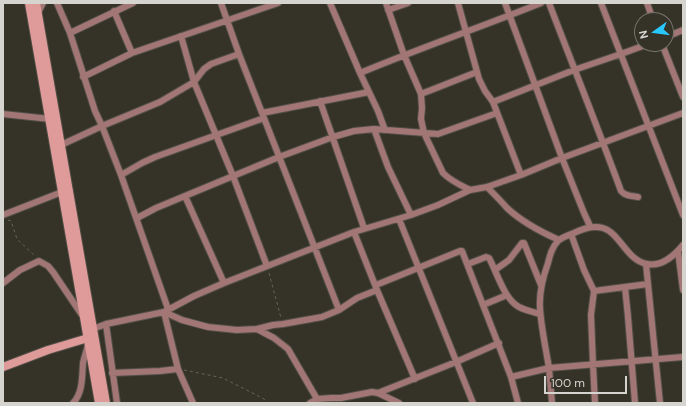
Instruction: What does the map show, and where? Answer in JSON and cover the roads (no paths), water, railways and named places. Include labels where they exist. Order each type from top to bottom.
[{"type":"street","points":[[29,3],[61,145],[99,403]]},
{"type":"street","points":[[36,3],[49,94],[50,119],[84,318],[106,403]]},
{"type":"street","points":[[38,13],[43,3]]},
{"type":"street","points":[[57,3],[70,32],[94,111],[102,126],[137,218],[166,311],[178,369],[193,403]]},
{"type":"street","points":[[70,32],[133,3]]},
{"type":"street","points":[[221,3],[239,54],[339,310]]},
{"type":"street","points":[[83,77],[132,53],[278,3]]},
{"type":"street","points":[[330,3],[385,130]]},
{"type":"street","points":[[386,3],[404,54],[421,94],[421,119],[424,133],[443,173],[453,181],[470,190]]},
{"type":"street","points":[[388,10],[408,3]]},
{"type":"street","points":[[458,3],[482,84],[493,102],[521,175]]},
{"type":"street","points":[[505,3],[562,158],[590,226]]},
{"type":"street","points":[[360,73],[404,54],[541,3]]},
{"type":"street","points":[[549,3],[574,70],[604,142],[621,191],[624,194],[638,197]]},
{"type":"street","points":[[601,3],[683,215]]},
{"type":"street","points":[[114,11],[132,53]]},
{"type":"street","points":[[181,36],[194,82],[233,176],[267,266]]},
{"type":"street","points":[[493,102],[574,70],[634,49]]},
{"type":"street","points":[[665,52],[683,97]]},
{"type":"street","points":[[61,145],[160,102],[194,82],[204,69],[211,64],[239,54]]},
{"type":"street","points":[[421,94],[478,72]]},
{"type":"street","points":[[121,175],[148,160],[263,116],[320,101],[369,92]]},
{"type":"street","points":[[320,101],[364,228]]},
{"type":"street","points":[[137,218],[156,208],[233,176],[333,137],[354,131],[374,129],[434,134],[442,133],[497,112]]},
{"type":"street","points":[[3,367],[89,335],[106,324],[166,311],[194,296],[224,283],[364,228],[411,215],[438,205],[470,190],[488,187],[683,113]]},
{"type":"street","points":[[3,114],[50,119]]},
{"type":"street","points":[[374,129],[388,167],[411,215]]},
{"type":"street","points":[[488,187],[516,215],[544,233],[559,240]]},
{"type":"street","points":[[4,217],[62,192]]},
{"type":"street","points":[[186,196],[224,283]]},
{"type":"street","points":[[399,219],[473,403]]},
{"type":"street","points":[[552,403],[549,368],[540,314],[540,300],[544,276],[551,251],[559,240],[590,226],[603,228],[613,233],[637,260],[646,264],[657,264],[666,261],[683,245]]},
{"type":"street","points":[[354,232],[415,379]]},
{"type":"street","points":[[571,234],[584,270],[594,291],[591,315],[595,403]]},
{"type":"street","points":[[495,270],[510,260],[522,243],[524,243],[542,286]]},
{"type":"street","points":[[166,311],[182,320],[208,327],[237,330],[257,329],[273,325],[322,318],[339,310],[376,287],[419,267],[460,251],[464,253],[499,343],[518,403]]},
{"type":"street","points":[[678,251],[683,290]]},
{"type":"street","points":[[468,264],[489,258],[507,295],[515,304],[520,308],[540,314]]},
{"type":"street","points":[[3,283],[20,270],[39,261],[48,266],[53,272],[84,318]]},
{"type":"street","points":[[646,264],[660,403]]},
{"type":"street","points":[[594,291],[648,284]]},
{"type":"street","points":[[625,287],[635,403]]},
{"type":"street","points":[[483,305],[507,295]]},
{"type":"street","points":[[106,324],[117,403]]},
{"type":"street","points":[[257,329],[274,338],[288,349],[317,399]]},
{"type":"street","points":[[73,403],[77,399],[83,377],[89,335]]},
{"type":"street","points":[[378,393],[499,343]]},
{"type":"street","points":[[511,377],[549,368],[683,357]]},
{"type":"street","points":[[112,373],[178,369]]},
{"type":"street","points":[[310,403],[317,399],[341,398],[372,392],[378,393],[399,403]]}]
